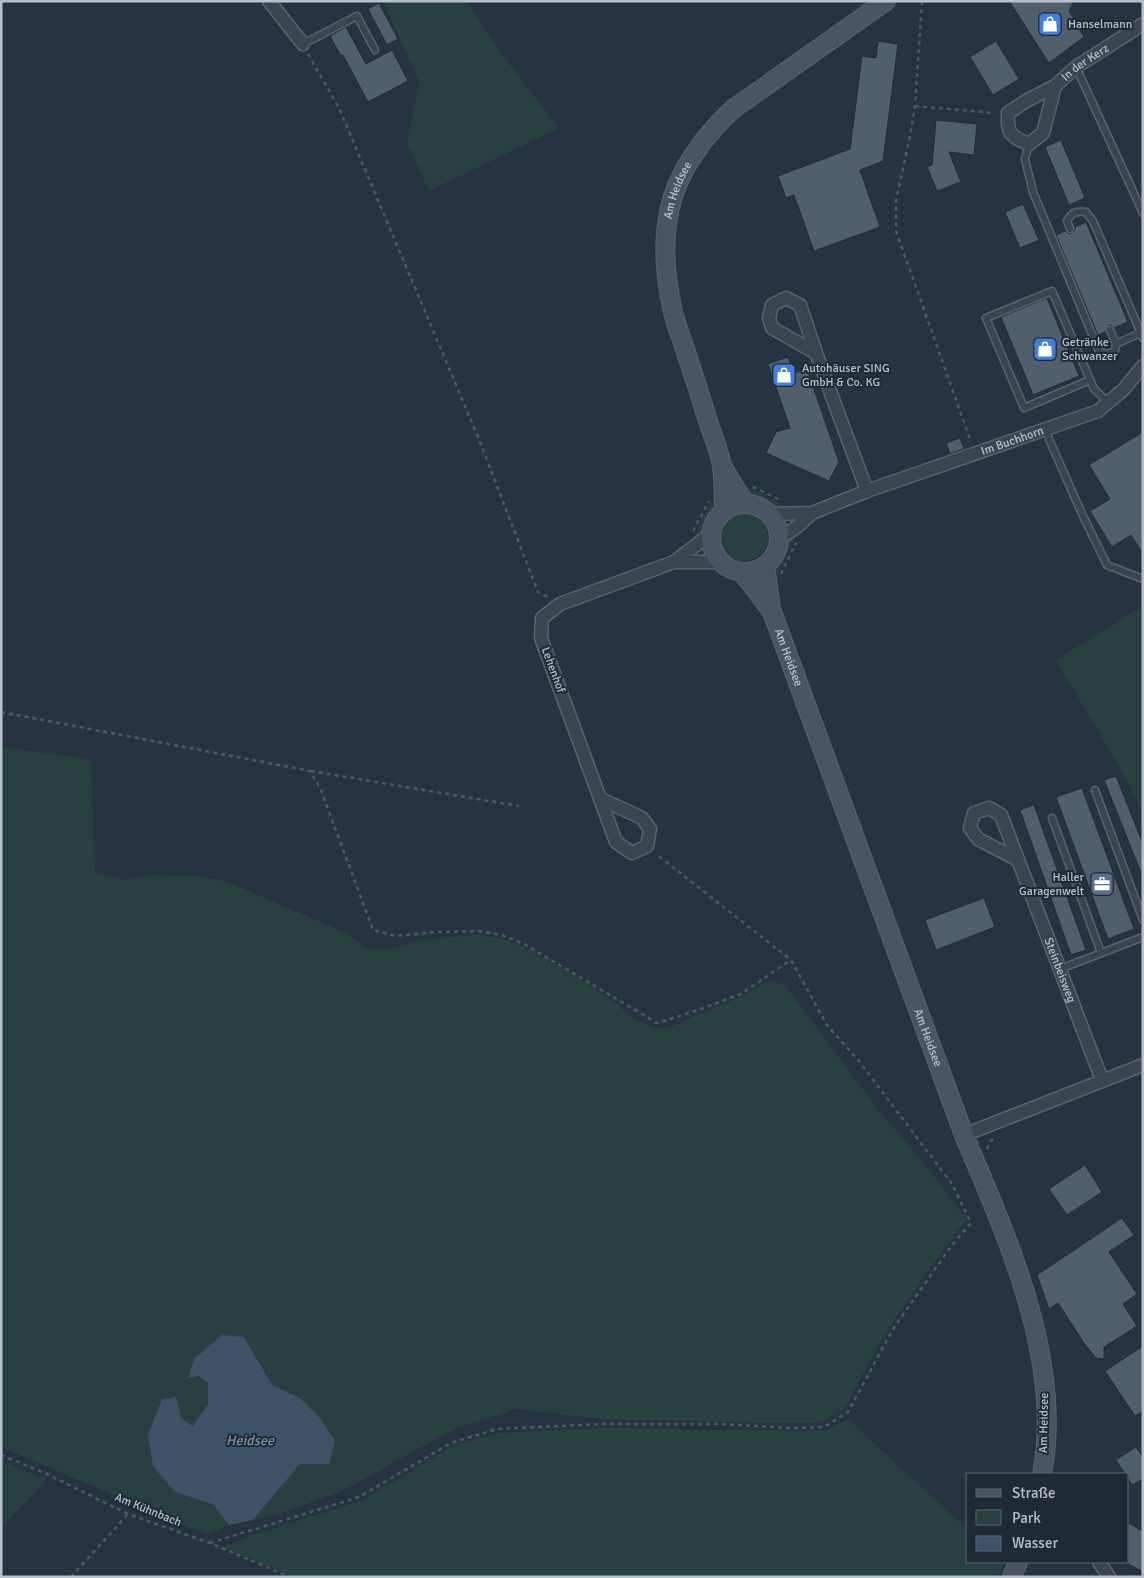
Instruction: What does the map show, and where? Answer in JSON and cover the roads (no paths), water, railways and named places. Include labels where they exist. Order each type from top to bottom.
[{"type":"main road","name":"Am Heidsee","points":[[725,511],[722,466],[670,300],[664,241],[672,196],[679,178],[702,141],[733,109],[886,1]]},
{"type":"main road","name":"Am Heidsee","points":[[722,466],[746,504]]},
{"type":"main road","points":[[746,504],[754,505],[769,514],[778,528],[779,539],[772,559],[765,566],[755,571],[742,572],[721,562],[713,549],[712,533],[716,520],[725,511],[737,505],[746,504]]},
{"type":"main road","name":"Am Heidsee","points":[[765,566],[770,609],[964,1135],[991,1200],[1030,1308],[1046,1393],[1046,1429],[1042,1473]]},
{"type":"main road","name":"Am Heidsee","points":[[742,572],[770,609]]},
{"type":"main road","points":[[1012,1577],[1018,1563]]},
{"type":"street","points":[[269,1],[303,44]]},
{"type":"street","name":"In der Kerz","points":[[1055,86],[1043,133],[1029,144],[1013,137],[1008,128],[1008,114],[1026,101],[1055,86],[1076,67],[1143,24]]},
{"type":"street","points":[[816,353],[772,328],[769,318],[772,305],[786,298],[800,305],[867,491]]},
{"type":"street","name":"Im Buchhorn","points":[[769,514],[812,513],[867,491],[1098,411],[1109,403],[1143,366]]},
{"type":"street","name":"Im Buchhorn","points":[[779,539],[798,526],[812,513]]},
{"type":"street","name":"Lehenhof","points":[[601,799],[642,818],[650,830],[647,846],[632,853],[616,842],[541,638],[542,618],[560,604],[674,562],[712,533]]},
{"type":"street","name":"Lehenhof","points":[[674,562],[721,562]]},
{"type":"street","name":"Steinbeisweg","points":[[1018,860],[1102,1080]]},
{"type":"street","points":[[964,1135],[1143,1065]]},
{"type":"street","points":[[1100,1563],[1109,1577]]},
{"type":"lane","points":[[303,44],[357,16],[375,50]]},
{"type":"lane","points":[[1076,67],[1143,213]]},
{"type":"lane","points":[[1029,144],[1025,159],[1033,192],[1099,351],[1107,354],[1114,351],[1116,344],[1110,330]]},
{"type":"lane","points":[[1070,229],[1067,221],[1071,214],[1077,211],[1086,212],[1093,221],[1141,336],[1116,344]]},
{"type":"lane","points":[[1090,380],[1024,408],[986,318],[1052,291],[1090,380],[1094,390],[1109,403]]},
{"type":"lane","points":[[1045,430],[1107,565],[1143,579]]},
{"type":"lane","points":[[1095,790],[1143,920]]},
{"type":"lane","points":[[1052,818],[1101,953]]},
{"type":"lane","points":[[1060,970],[1143,937]]},
{"type":"water","name":"Heidsee","points":[[222,1335],[244,1337],[272,1385],[300,1398],[320,1418],[335,1441],[329,1464],[300,1464],[253,1520],[229,1525],[213,1504],[175,1492],[153,1466],[148,1434],[162,1399],[176,1397],[181,1418],[193,1426],[208,1404],[208,1383],[199,1376],[188,1378],[195,1358]]},
{"type":"place","name":"Hanselmann","points":[[1050,24]]},
{"type":"place","name":"Getränke Schwanzer","points":[[1045,349]]},
{"type":"place","name":"Autohäuser SING GmbH & Co. KG","points":[[784,375]]},
{"type":"place","name":"Haller Garagenwelt","points":[[1102,884]]}]
